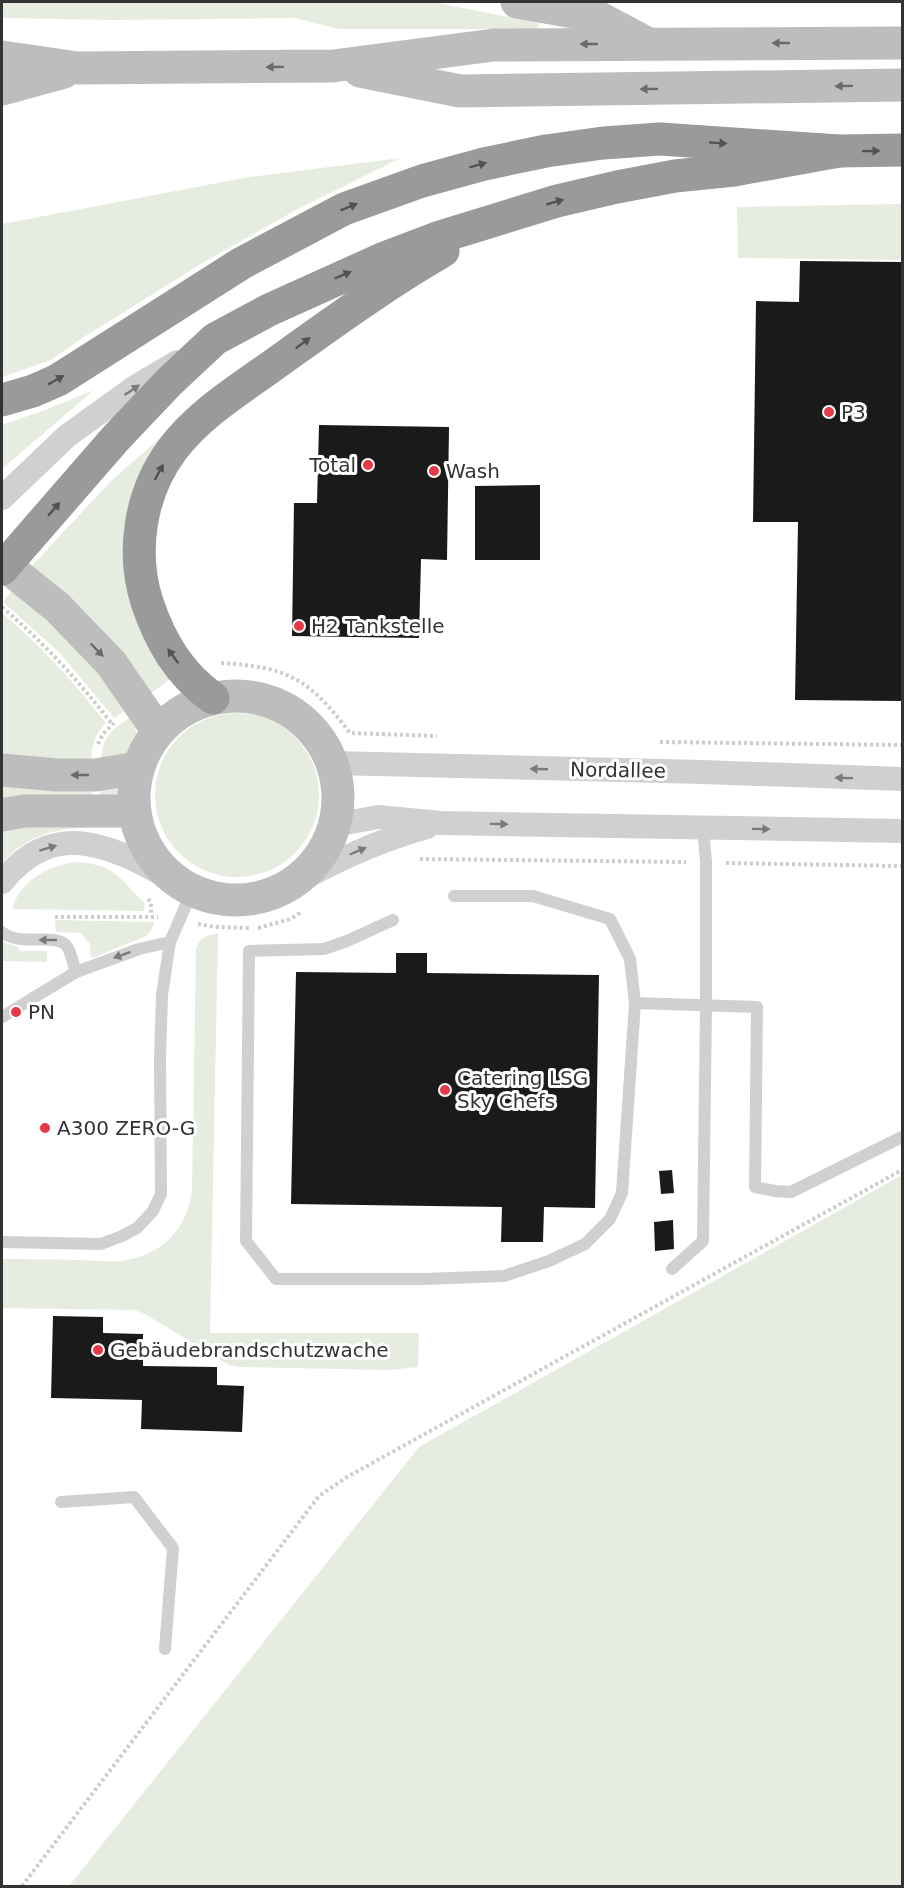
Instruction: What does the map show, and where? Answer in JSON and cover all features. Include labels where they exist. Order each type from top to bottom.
[{"type":"highway","points":[[2,400],[33,391],[58,380],[242,263],[291,236],[344,209],[422,181],[484,164],[546,151],[603,143],[660,139],[839,151],[903,150]]},
{"type":"highway","points":[[2,569],[140,411],[215,339],[269,310],[382,259],[440,237],[557,201],[617,187],[839,151]]},
{"type":"highway","points":[[213,698],[185,674],[168,651],[153,619],[141,578],[140,536],[149,492],[171,451],[208,413],[316,334],[430,259],[499,219]]},
{"type":"street","points":[[517,2],[596,16],[648,44]]},
{"type":"street","points":[[2,57],[78,68],[333,66],[494,45],[903,43]]},
{"type":"street","points":[[333,66],[460,91],[903,85]]},
{"type":"street","points":[[2,89],[78,68]]},
{"type":"street","points":[[2,498],[67,436],[135,387],[215,339]]},
{"type":"street","points":[[2,563],[57,607],[111,663],[149,718],[146,748],[133,789],[134,811],[138,829],[154,860],[166,874],[186,887]]},
{"type":"street","points":[[149,718],[170,719],[183,710],[213,698],[233,695],[253,697],[272,702],[298,716],[319,737],[333,763],[338,794],[335,825],[328,843],[303,875],[297,898]]},
{"type":"street","name":"Nordallee","points":[[333,763],[903,779]]},
{"type":"street","points":[[2,770],[57,775],[95,775],[138,768]]},
{"type":"street","points":[[2,815],[24,811],[134,811]]},
{"type":"street","points":[[335,825],[378,817],[441,823],[903,831]]},
{"type":"street","points":[[2,882],[30,855],[51,846],[72,843],[93,844],[133,858],[186,887],[224,900],[246,900],[267,895],[297,898],[338,860],[393,837],[441,823]]},
{"type":"lane","points":[[672,1269],[703,1241],[706,862],[703,828]]},
{"type":"lane","points":[[2,1242],[101,1244],[137,1228],[153,1211],[161,1194],[162,995],[170,942],[186,887]]},
{"type":"lane","points":[[393,920],[324,949],[249,951],[246,1241],[276,1278],[423,1279],[504,1276],[549,1262],[585,1244],[610,1219],[622,1193],[635,1003],[630,959],[610,919],[534,896],[454,896]]},
{"type":"lane","points":[[2,932],[8,937],[22,940],[59,940],[67,946],[76,972]]},
{"type":"lane","points":[[2,1017],[76,972],[139,949],[170,942]]},
{"type":"lane","points":[[635,1003],[757,1007],[755,1187],[791,1192],[903,1137]]},
{"type":"lane","points":[[61,1502],[134,1497],[173,1548],[165,1649]]},
{"type":"path","points":[[2,607],[32,633],[76,678],[112,724]]},
{"type":"path","points":[[185,674],[202,662],[270,668],[301,682],[331,709],[350,733],[441,736]]},
{"type":"path","points":[[95,775],[96,749],[103,734],[112,724],[149,718]]},
{"type":"path","points":[[657,741],[903,745]]},
{"type":"path","points":[[410,859],[903,866]]},
{"type":"path","points":[[256,928],[291,919],[297,898]]},
{"type":"path","points":[[47,917],[151,915]]},
{"type":"path","points":[[22,1887],[319,1496],[357,1472],[903,1170]]},
{"type":"shaded area","points":[[2,2],[432,2],[539,23],[538,29],[339,29],[295,18],[113,20],[2,18]]},
{"type":"shaded area","points":[[401,158],[298,209],[204,262],[51,360],[2,377],[2,224],[249,177]]},
{"type":"shaded area","points":[[902,204],[902,260],[738,258],[737,207]]},
{"type":"shaded area","points":[[94,390],[2,469],[2,425]]},
{"type":"shaded area","points":[[170,429],[138,488],[174,676],[150,694],[30,568],[111,481]]},
{"type":"shaded area","points":[[16,585],[55,620],[128,708],[114,718],[61,654],[3,602]]},
{"type":"shaded area","points":[[2,613],[57,665],[106,723],[98,732],[94,742],[91,764],[2,759]]},
{"type":"shaded area","points":[[237,713],[268,719],[295,737],[313,764],[319,795],[313,826],[295,853],[268,871],[237,877],[206,871],[179,853],[161,826],[155,795],[161,764],[179,737],[206,719]]},
{"type":"shaded area","points":[[132,716],[136,735],[135,743],[126,753],[101,763],[103,746],[109,735]]},
{"type":"shaded area","points":[[2,780],[92,782],[91,803],[2,807]]},
{"type":"shaded area","points":[[100,782],[127,785],[127,802],[99,804]]},
{"type":"shaded area","points":[[89,819],[89,828],[65,829],[41,835],[20,846],[2,863],[2,826]]},
{"type":"shaded area","points":[[75,862],[100,866],[116,874],[145,903],[144,911],[12,909],[21,890],[36,876],[55,867]]},
{"type":"shaded area","points":[[55,920],[155,922],[146,936],[93,958],[90,944],[81,933],[56,932]]},
{"type":"shaded area","points":[[218,933],[210,1333],[419,1333],[418,1367],[389,1370],[241,1367],[229,1365],[135,1310],[2,1308],[2,1259],[126,1260],[152,1252],[172,1236],[180,1226],[186,1215],[192,1189],[196,949],[204,938]]},
{"type":"shaded area","points":[[2,942],[18,947],[20,951],[47,951],[47,962],[2,961]]},
{"type":"shaded area","points":[[902,1175],[902,1886],[69,1886],[419,1447]]},
{"type":"building","name":"P3","points":[[800,261],[902,262],[902,701],[795,700],[798,522],[753,522],[756,301],[799,302]]},
{"type":"building","points":[[319,425],[449,427],[447,560],[421,559],[419,638],[292,636],[294,503],[317,503]]},
{"type":"building","points":[[540,485],[540,560],[475,560],[475,486]]},
{"type":"building","name":"Catering LSG Sky Chefs","points":[[396,953],[427,953],[427,973],[599,975],[595,1208],[544,1207],[543,1242],[501,1242],[502,1207],[291,1204],[296,972],[396,973]]},
{"type":"building","points":[[672,1170],[674,1193],[661,1194],[659,1171]]},
{"type":"building","points":[[673,1220],[674,1249],[655,1251],[654,1222]]},
{"type":"building","points":[[53,1316],[103,1317],[103,1333],[143,1334],[143,1366],[217,1367],[217,1385],[244,1386],[242,1432],[141,1429],[142,1400],[51,1398]]},
{"type":"place","name":"P3","points":[[829,412]]},
{"type":"place","name":"Total","points":[[368,465]]},
{"type":"place","name":"Wash","points":[[434,471]]},
{"type":"place","name":"H2 Tankstelle","points":[[299,626]]},
{"type":"place","name":"PN","points":[[16,1012]]},
{"type":"place","name":"Catering LSG Sky Chefs","points":[[445,1090]]},
{"type":"place","name":"A300 ZERO-G","points":[[45,1128]]},
{"type":"place","name":"Gebäudebrandschutzwache","points":[[98,1350]]}]
